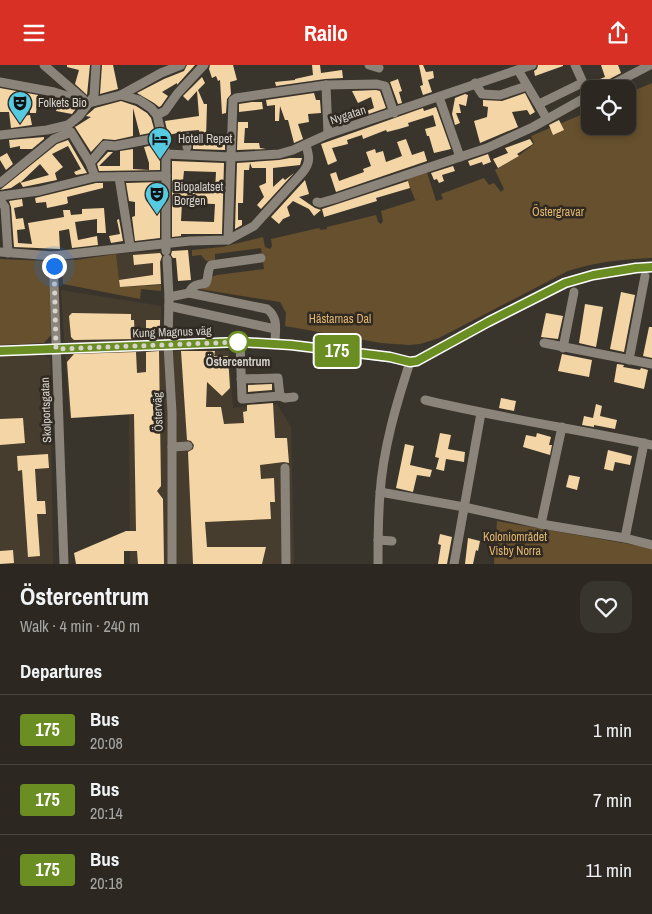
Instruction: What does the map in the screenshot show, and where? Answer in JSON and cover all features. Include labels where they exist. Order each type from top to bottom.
[{"type":"street","points":[[44,65],[89,103]]},
{"type":"street","points":[[0,135],[46,130],[68,125],[79,116],[94,96],[96,65]]},
{"type":"street","points":[[0,82],[54,92],[89,103],[121,95],[160,69],[181,65]]},
{"type":"street","points":[[121,95],[139,100],[151,108],[157,115],[165,111],[177,94],[204,65]]},
{"type":"street","points":[[369,65],[379,68]]},
{"type":"street","name":"Nygatan","points":[[166,154],[187,152],[231,157],[279,154],[306,145],[328,134],[532,65]]},
{"type":"street","points":[[575,65],[581,80]]},
{"type":"street","points":[[621,80],[650,65]]},
{"type":"street","points":[[518,70],[547,119]]},
{"type":"street","points":[[228,240],[234,99],[348,83],[385,86],[394,113]]},
{"type":"street","points":[[475,83],[482,94],[500,95],[527,86]]},
{"type":"street","points":[[539,104],[581,83]]},
{"type":"street","points":[[326,85],[328,134]]},
{"type":"street","points":[[439,97],[460,157]]},
{"type":"street","points":[[317,202],[320,203],[334,199],[502,141],[581,100]]},
{"type":"street","name":"Österväg","points":[[157,115],[166,154],[166,251],[172,447],[172,564]]},
{"type":"street","points":[[46,130],[50,142]]},
{"type":"street","points":[[0,183],[50,142],[71,132],[90,163],[95,177]]},
{"type":"street","points":[[90,163],[104,145],[115,146],[162,137]]},
{"type":"street","points":[[187,137],[187,152]]},
{"type":"street","points":[[0,200],[5,207],[4,252],[53,256],[130,246],[166,251],[228,240],[254,226],[303,172],[310,159],[306,145]]},
{"type":"street","points":[[0,196],[39,191],[95,177],[166,176]]},
{"type":"street","points":[[119,177],[130,246]]},
{"type":"street","name":"Skolportsgatan","points":[[53,256],[64,564]]},
{"type":"street","points":[[189,293],[194,285],[206,283],[211,265],[261,258]]},
{"type":"street","points":[[378,564],[380,492],[394,409],[410,362],[423,359],[488,322],[565,283],[593,275],[652,267]]},
{"type":"street","points":[[629,360],[645,276]]},
{"type":"street","points":[[563,348],[574,292]]},
{"type":"street","points":[[169,301],[189,293],[267,309],[275,317],[276,344]]},
{"type":"street","points":[[169,301],[275,329]]},
{"type":"street","points":[[240,342],[242,399],[280,396],[285,398],[294,397]]},
{"type":"street","name":"Kung Magnus väg","points":[[0,351],[240,342],[276,344],[390,357],[410,362]]},
{"type":"street","points":[[544,343],[652,364]]},
{"type":"street","points":[[241,379],[278,379],[280,396]]},
{"type":"street","points":[[425,400],[481,413],[648,444],[624,538]]},
{"type":"street","points":[[454,564],[481,413]]},
{"type":"street","points":[[541,524],[562,427]]},
{"type":"street","points":[[172,447],[188,445]]},
{"type":"street","points":[[285,468],[286,564]]},
{"type":"street","points":[[380,492],[464,507],[541,524],[624,538],[652,545]]},
{"type":"street","points":[[378,540],[392,541]]},
{"type":"shaded area","points":[[161,251],[161,285],[120,287],[116,254]]},
{"type":"shaded area","points":[[61,290],[161,306],[162,350],[229,351],[233,408],[277,404],[291,427],[294,564],[130,564],[129,411],[69,411]]},
{"type":"shaded area","points":[[41,354],[50,358],[53,564],[0,564],[0,355]]},
{"type":"green space","name":"Östergravar","points":[[652,83],[652,258],[610,261],[568,271],[439,338],[420,344],[409,345],[381,343],[285,326],[286,313],[280,302],[199,289],[211,281],[211,277],[217,275],[264,269],[261,248],[215,254],[215,260],[206,261],[201,255],[192,256],[192,250],[222,247],[263,237],[265,247],[270,249],[272,246],[271,239],[319,228],[321,230],[327,229],[327,227],[376,215],[378,222],[381,224],[383,221],[381,211],[419,199],[415,200],[407,179],[427,172],[436,201],[443,199],[441,194],[484,178],[489,185],[494,183],[501,192],[504,189],[495,170],[534,144],[531,136],[581,115],[581,135],[636,135],[636,90]]},
{"type":"green space","points":[[116,254],[120,287],[161,285],[161,291],[141,289],[140,299],[63,284],[61,260],[76,260]]},
{"type":"green space","points":[[0,259],[47,261],[49,269],[51,335],[44,343],[0,345]]},
{"type":"green space","name":"Koloniområdet Visby Norra","points":[[497,521],[652,548],[652,564],[494,564]]},
{"type":"building","points":[[67,65],[90,65],[87,95],[75,84],[79,70],[67,67]]},
{"type":"building","points":[[102,65],[113,65],[118,89],[100,94]]},
{"type":"building","points":[[187,65],[195,65],[177,85],[177,83],[162,92],[168,96],[161,106],[159,107],[137,93],[184,71]]},
{"type":"building","points":[[210,65],[233,65],[237,80],[230,82],[231,94],[227,99],[226,113],[222,114],[220,80],[218,81],[216,76],[212,78],[209,69]]},
{"type":"building","points":[[312,65],[320,65],[321,73],[342,70],[343,78],[276,86],[275,82],[295,80],[313,75]]},
{"type":"building","points":[[419,65],[423,65],[426,72],[433,71],[434,78],[428,80],[432,92],[423,95],[420,86],[423,85]]},
{"type":"building","points":[[538,65],[563,66],[535,76],[534,71]]},
{"type":"building","points":[[601,65],[618,65],[621,73],[608,80],[600,80],[605,77]]},
{"type":"building","points":[[202,77],[205,83],[198,90],[204,104],[207,104],[206,139],[213,139],[213,145],[225,144],[225,150],[193,149],[193,143],[200,143],[199,130],[168,135],[165,121],[199,116],[197,91],[188,101],[183,96]]},
{"type":"building","points":[[398,79],[402,91],[399,92],[402,103],[398,104],[390,82]]},
{"type":"building","points":[[0,88],[38,95],[36,113],[30,113],[29,102],[15,101],[14,117],[30,115],[32,125],[11,128],[9,112],[0,112]]},
{"type":"building","points":[[352,91],[380,91],[386,108],[363,116],[362,113],[374,108],[371,97],[358,103]]},
{"type":"building","points":[[314,93],[316,100],[320,100],[321,113],[308,114],[309,122],[298,124],[303,139],[294,143],[288,120],[285,120],[280,106],[279,121],[275,121],[275,105],[267,106],[266,100]]},
{"type":"building","points":[[525,93],[535,112],[530,115],[527,110],[512,112],[518,127],[480,143],[474,121],[487,117],[488,107],[483,106],[483,100],[502,101]]},
{"type":"building","points":[[465,94],[468,95],[466,106],[459,104],[461,113],[456,113],[460,123],[455,125],[452,114],[455,98]]},
{"type":"building","points":[[58,100],[78,106],[72,114],[56,111],[57,108],[54,107],[55,101]]},
{"type":"building","points":[[121,101],[136,106],[147,113],[151,118],[155,132],[140,135],[133,108],[133,136],[115,140],[103,139],[91,152],[75,127],[91,117],[86,116],[95,108]]},
{"type":"building","points":[[262,102],[263,109],[239,112],[239,104]]},
{"type":"building","points":[[436,107],[451,149],[434,153],[425,129],[436,126],[433,115],[408,123],[409,126],[399,129],[387,132],[386,130],[363,139],[362,135],[347,140],[348,144],[332,148],[337,161],[328,165],[321,144],[423,108],[424,111]]},
{"type":"building","points":[[559,120],[564,130],[553,135],[549,125]]},
{"type":"building","points":[[238,122],[248,122],[248,128],[245,128],[244,143],[259,143],[260,148],[266,149],[237,150]]},
{"type":"building","points":[[44,137],[32,149],[20,149],[20,146],[10,148],[9,140]]},
{"type":"building","points":[[406,139],[412,155],[424,151],[427,161],[336,192],[330,174],[336,172],[339,181],[364,172],[363,169],[371,166],[366,152],[375,149],[376,153],[383,151],[386,162],[402,156],[397,142]]},
{"type":"building","points":[[530,139],[533,144],[517,154],[519,156],[498,168],[493,159],[508,153],[505,148]]},
{"type":"building","points":[[68,140],[87,173],[76,175],[74,172],[81,169],[68,146],[52,154],[63,167],[55,173],[57,180],[23,187],[21,183],[49,175],[40,164],[20,183],[11,188],[0,190],[57,144]]},
{"type":"building","points":[[157,144],[160,155],[160,170],[99,171],[97,164],[108,152],[113,152],[99,166],[120,166],[120,151],[133,149],[133,169],[149,170],[144,147]]},
{"type":"building","points":[[7,153],[13,164],[6,170],[0,157]]},
{"type":"building","points":[[488,154],[491,162],[483,165],[482,162],[470,166],[468,161]]},
{"type":"building","points":[[302,158],[300,165],[273,168],[273,187],[283,178],[285,180],[294,173],[261,209],[257,205],[264,197],[259,186],[266,183],[266,168],[252,168],[250,163],[249,170],[244,170],[243,203],[238,203],[238,220],[242,220],[242,225],[235,229],[237,163]]},
{"type":"building","points":[[172,161],[224,163],[222,234],[181,234],[181,236],[172,237]],"holes":[[[184,171],[216,172],[215,191],[182,190]],[[182,203],[215,204],[214,222],[181,221]]]},
{"type":"building","points":[[453,166],[455,171],[442,175],[444,181],[439,183],[437,179],[434,180],[431,173]]},
{"type":"building","points":[[305,180],[309,194],[299,197],[321,210],[314,216],[309,209],[293,201],[287,207],[290,216],[283,219],[279,224],[271,217]]},
{"type":"building","points":[[408,181],[410,188],[376,198],[377,201],[324,217],[322,209]]},
{"type":"building","points":[[160,182],[160,238],[135,241],[132,217],[135,216],[135,202],[129,201],[126,183]]},
{"type":"building","points":[[96,183],[103,183],[103,188],[67,197],[68,203],[66,204],[47,208],[46,202],[36,203],[35,198]]},
{"type":"building","points":[[22,199],[23,206],[14,208],[16,219],[23,218],[25,229],[17,230],[18,243],[32,244],[28,223],[64,217],[63,210],[70,210],[71,215],[82,214],[82,209],[104,208],[106,233],[97,233],[97,219],[75,222],[78,240],[97,236],[98,245],[72,248],[69,229],[59,231],[60,249],[14,247],[9,201]]},
{"type":"building","points":[[119,219],[123,241],[111,243],[109,236],[120,234],[117,220]]},
{"type":"building","points":[[188,250],[191,280],[178,281],[176,258],[173,258],[171,255],[172,251]]},
{"type":"building","points":[[160,253],[162,256],[160,262],[161,284],[120,287],[119,280],[153,275],[153,263],[134,265],[133,255]]},
{"type":"building","points":[[621,292],[635,295],[624,352],[610,349]]},
{"type":"building","points":[[585,304],[603,307],[596,347],[579,343]]},
{"type":"building","points":[[72,313],[131,314],[131,320],[134,320],[135,339],[74,340],[71,337],[69,316]]},
{"type":"building","points":[[546,313],[563,316],[558,339],[541,337]]},
{"type":"building","points":[[146,320],[160,320],[160,339],[146,339]]},
{"type":"building","points":[[649,327],[652,327],[652,358],[643,356]]},
{"type":"building","points":[[159,351],[161,486],[157,491],[163,499],[164,564],[138,564],[137,551],[124,551],[124,564],[76,564],[74,553],[126,531],[136,531],[134,414],[71,418],[67,362],[74,354],[136,352],[137,373],[146,372],[146,352]]},
{"type":"building","points":[[181,351],[215,351],[214,356],[228,356],[230,388],[222,396],[207,382],[206,407],[221,407],[224,424],[244,423],[243,412],[247,411],[247,405],[273,403],[275,438],[287,438],[289,463],[260,465],[261,479],[274,478],[275,502],[270,502],[271,519],[205,522],[207,547],[266,547],[262,564],[193,564],[188,452],[193,449],[194,445],[191,441],[187,440]]},
{"type":"building","points":[[562,354],[592,360],[589,377],[558,371]]},
{"type":"building","points":[[617,364],[624,365],[623,367],[648,370],[644,389],[614,382]]},
{"type":"building","points":[[272,384],[272,390],[248,392],[248,385]]},
{"type":"building","points":[[501,398],[516,401],[514,411],[499,408]]},
{"type":"building","points":[[596,404],[602,406],[600,416],[617,420],[615,429],[582,425],[584,416],[593,418]]},
{"type":"building","points":[[23,418],[25,443],[0,445],[0,419]]},
{"type":"building","points":[[440,433],[451,435],[448,449],[465,452],[464,462],[446,459],[444,471],[436,469],[439,458],[435,457]]},
{"type":"building","points":[[537,433],[551,437],[549,445],[552,445],[550,455],[523,447],[526,435],[536,437]]},
{"type":"building","points":[[405,444],[414,446],[410,465],[432,470],[430,477],[417,475],[413,492],[396,488]]},
{"type":"building","points":[[608,450],[632,456],[630,465],[615,462],[613,471],[604,469]]},
{"type":"building","points":[[48,454],[49,468],[35,469],[37,501],[45,501],[46,514],[37,514],[40,556],[28,557],[22,470],[18,471],[17,456]]},
{"type":"building","points":[[569,475],[580,477],[577,490],[566,487]]},
{"type":"building","points":[[440,534],[452,537],[447,564],[438,564],[441,545],[438,544]]},
{"type":"building","points":[[468,538],[480,541],[473,564],[465,564]]},
{"type":"building","points":[[13,550],[14,563],[0,564],[0,551]]},
{"type":"bus line","name":"175","points":[[0,351],[240,342],[291,345],[390,357],[410,362],[423,359],[488,322],[565,283],[593,275],[652,267]]},
{"type":"place","name":"Folkets Bio","points":[[20,124]]},
{"type":"place","name":"Hotell Repet","points":[[160,160]]},
{"type":"place","name":"Biopalatset Borgen","points":[[157,215]]},
{"type":"place","name":"Östercentrum","points":[[238,342]]},
{"type":"route","points":[[54,266],[56,349],[240,342],[238,342]]},
{"type":"park label","name":"Hästarnas Dal","points":[[340,319]]}]
